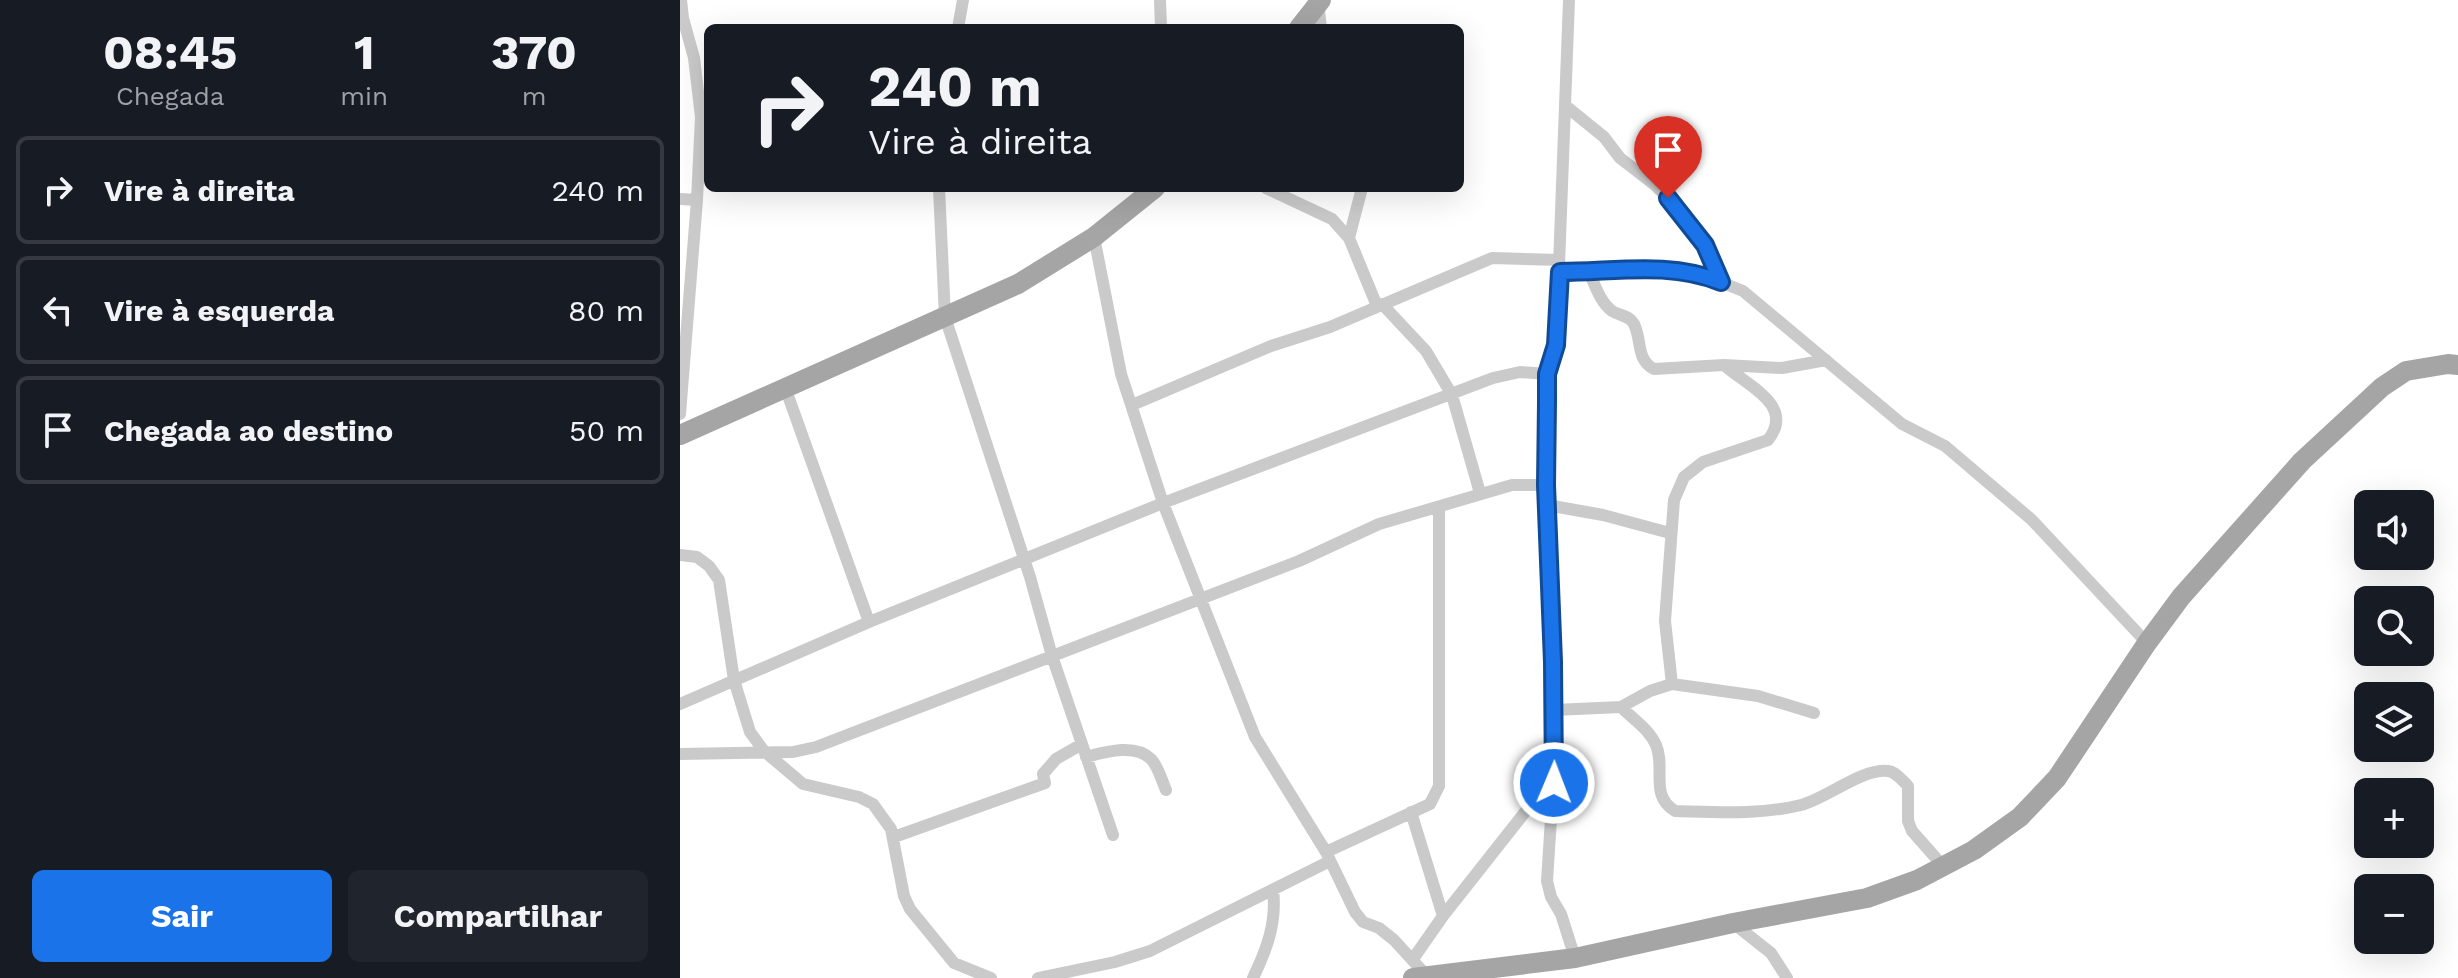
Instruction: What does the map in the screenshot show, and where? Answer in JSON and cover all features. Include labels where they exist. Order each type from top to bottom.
[{"type":"main road","points":[[1302,24],[1320,2]]},
{"type":"main road","points":[[680,435],[1018,284],[1094,237],[1150,192]]},
{"type":"main road","points":[[1418,971],[1575,958],[1733,923],[1867,898],[1917,880],[1974,850],[2020,817],[2057,778],[2181,597],[2302,461],[2382,387],[2406,371],[2458,365]]},
{"type":"street","points":[[680,414],[701,117],[694,58],[681,0]]},
{"type":"street","points":[[959,24],[963,0]]},
{"type":"street","points":[[1160,0],[1161,24]]},
{"type":"street","points":[[1569,0],[1556,345],[1547,374],[1546,485],[1555,756],[1547,881],[1575,958]]},
{"type":"street","points":[[1320,2],[1321,24]]},
{"type":"street","points":[[1567,107],[1604,137],[1620,158],[1655,185],[1675,206],[1705,245],[1721,282]]},
{"type":"street","points":[[939,192],[945,317],[1024,559],[1052,656],[1113,835]]},
{"type":"street","points":[[1349,238],[1361,192]]},
{"type":"street","points":[[1290,193],[1332,219],[1349,238],[1379,305],[1426,351],[1452,395],[1480,493]]},
{"type":"street","points":[[680,199],[697,200]]},
{"type":"street","points":[[1094,237],[1121,374],[1163,503],[1255,737],[1328,857],[1363,922],[1379,928],[1418,971],[1443,916],[1529,807],[1555,756]]},
{"type":"street","points":[[1132,405],[1271,346],[1330,327],[1492,258],[1589,272],[1644,268],[1677,270],[1743,291],[1902,424],[1945,446],[2032,520],[2147,643]]},
{"type":"street","points":[[1589,272],[1603,302],[1613,311],[1630,318],[1636,327],[1642,359],[1654,369],[1724,365],[1782,368],[1826,360]]},
{"type":"street","points":[[1672,684],[1665,621],[1674,500],[1684,477],[1703,462],[1768,440],[1774,433],[1775,410],[1770,400],[1724,365]]},
{"type":"street","points":[[680,704],[869,622],[1163,503],[1493,378],[1520,372],[1547,374]]},
{"type":"street","points":[[786,390],[869,622]]},
{"type":"street","points":[[680,754],[793,752],[816,747],[1299,561],[1379,524],[1512,485],[1546,485]]},
{"type":"street","points":[[1547,505],[1603,515],[1670,533]]},
{"type":"street","points":[[1038,978],[1115,962],[1150,951],[1273,890],[1328,857],[1430,804],[1439,786],[1439,507]]},
{"type":"street","points":[[680,555],[697,557],[709,566],[719,580],[734,680],[750,732],[764,751],[803,784],[859,797],[873,804],[885,817],[894,837],[904,896],[910,909],[954,963],[991,978]]},
{"type":"street","points":[[1554,710],[1621,707],[1650,691],[1672,684],[1758,696],[1814,713]]},
{"type":"street","points":[[1621,707],[1650,734],[1658,749],[1660,793],[1666,805],[1675,811],[1784,809],[1805,804],[1874,773],[1889,771],[1908,786],[1908,821],[1912,831],[1943,866]]},
{"type":"street","points":[[894,837],[1045,783],[1043,774],[1056,759],[1084,750],[1133,750],[1151,759],[1166,790]]},
{"type":"street","points":[[1411,812],[1443,916]]},
{"type":"street","points":[[1253,978],[1272,932],[1273,890]]},
{"type":"street","points":[[1733,923],[1771,953],[1787,978]]},
{"type":"route","points":[[1554,783],[1546,485],[1547,374],[1556,345],[1560,272],[1644,268],[1677,270],[1721,282],[1705,245],[1668,198]]}]
